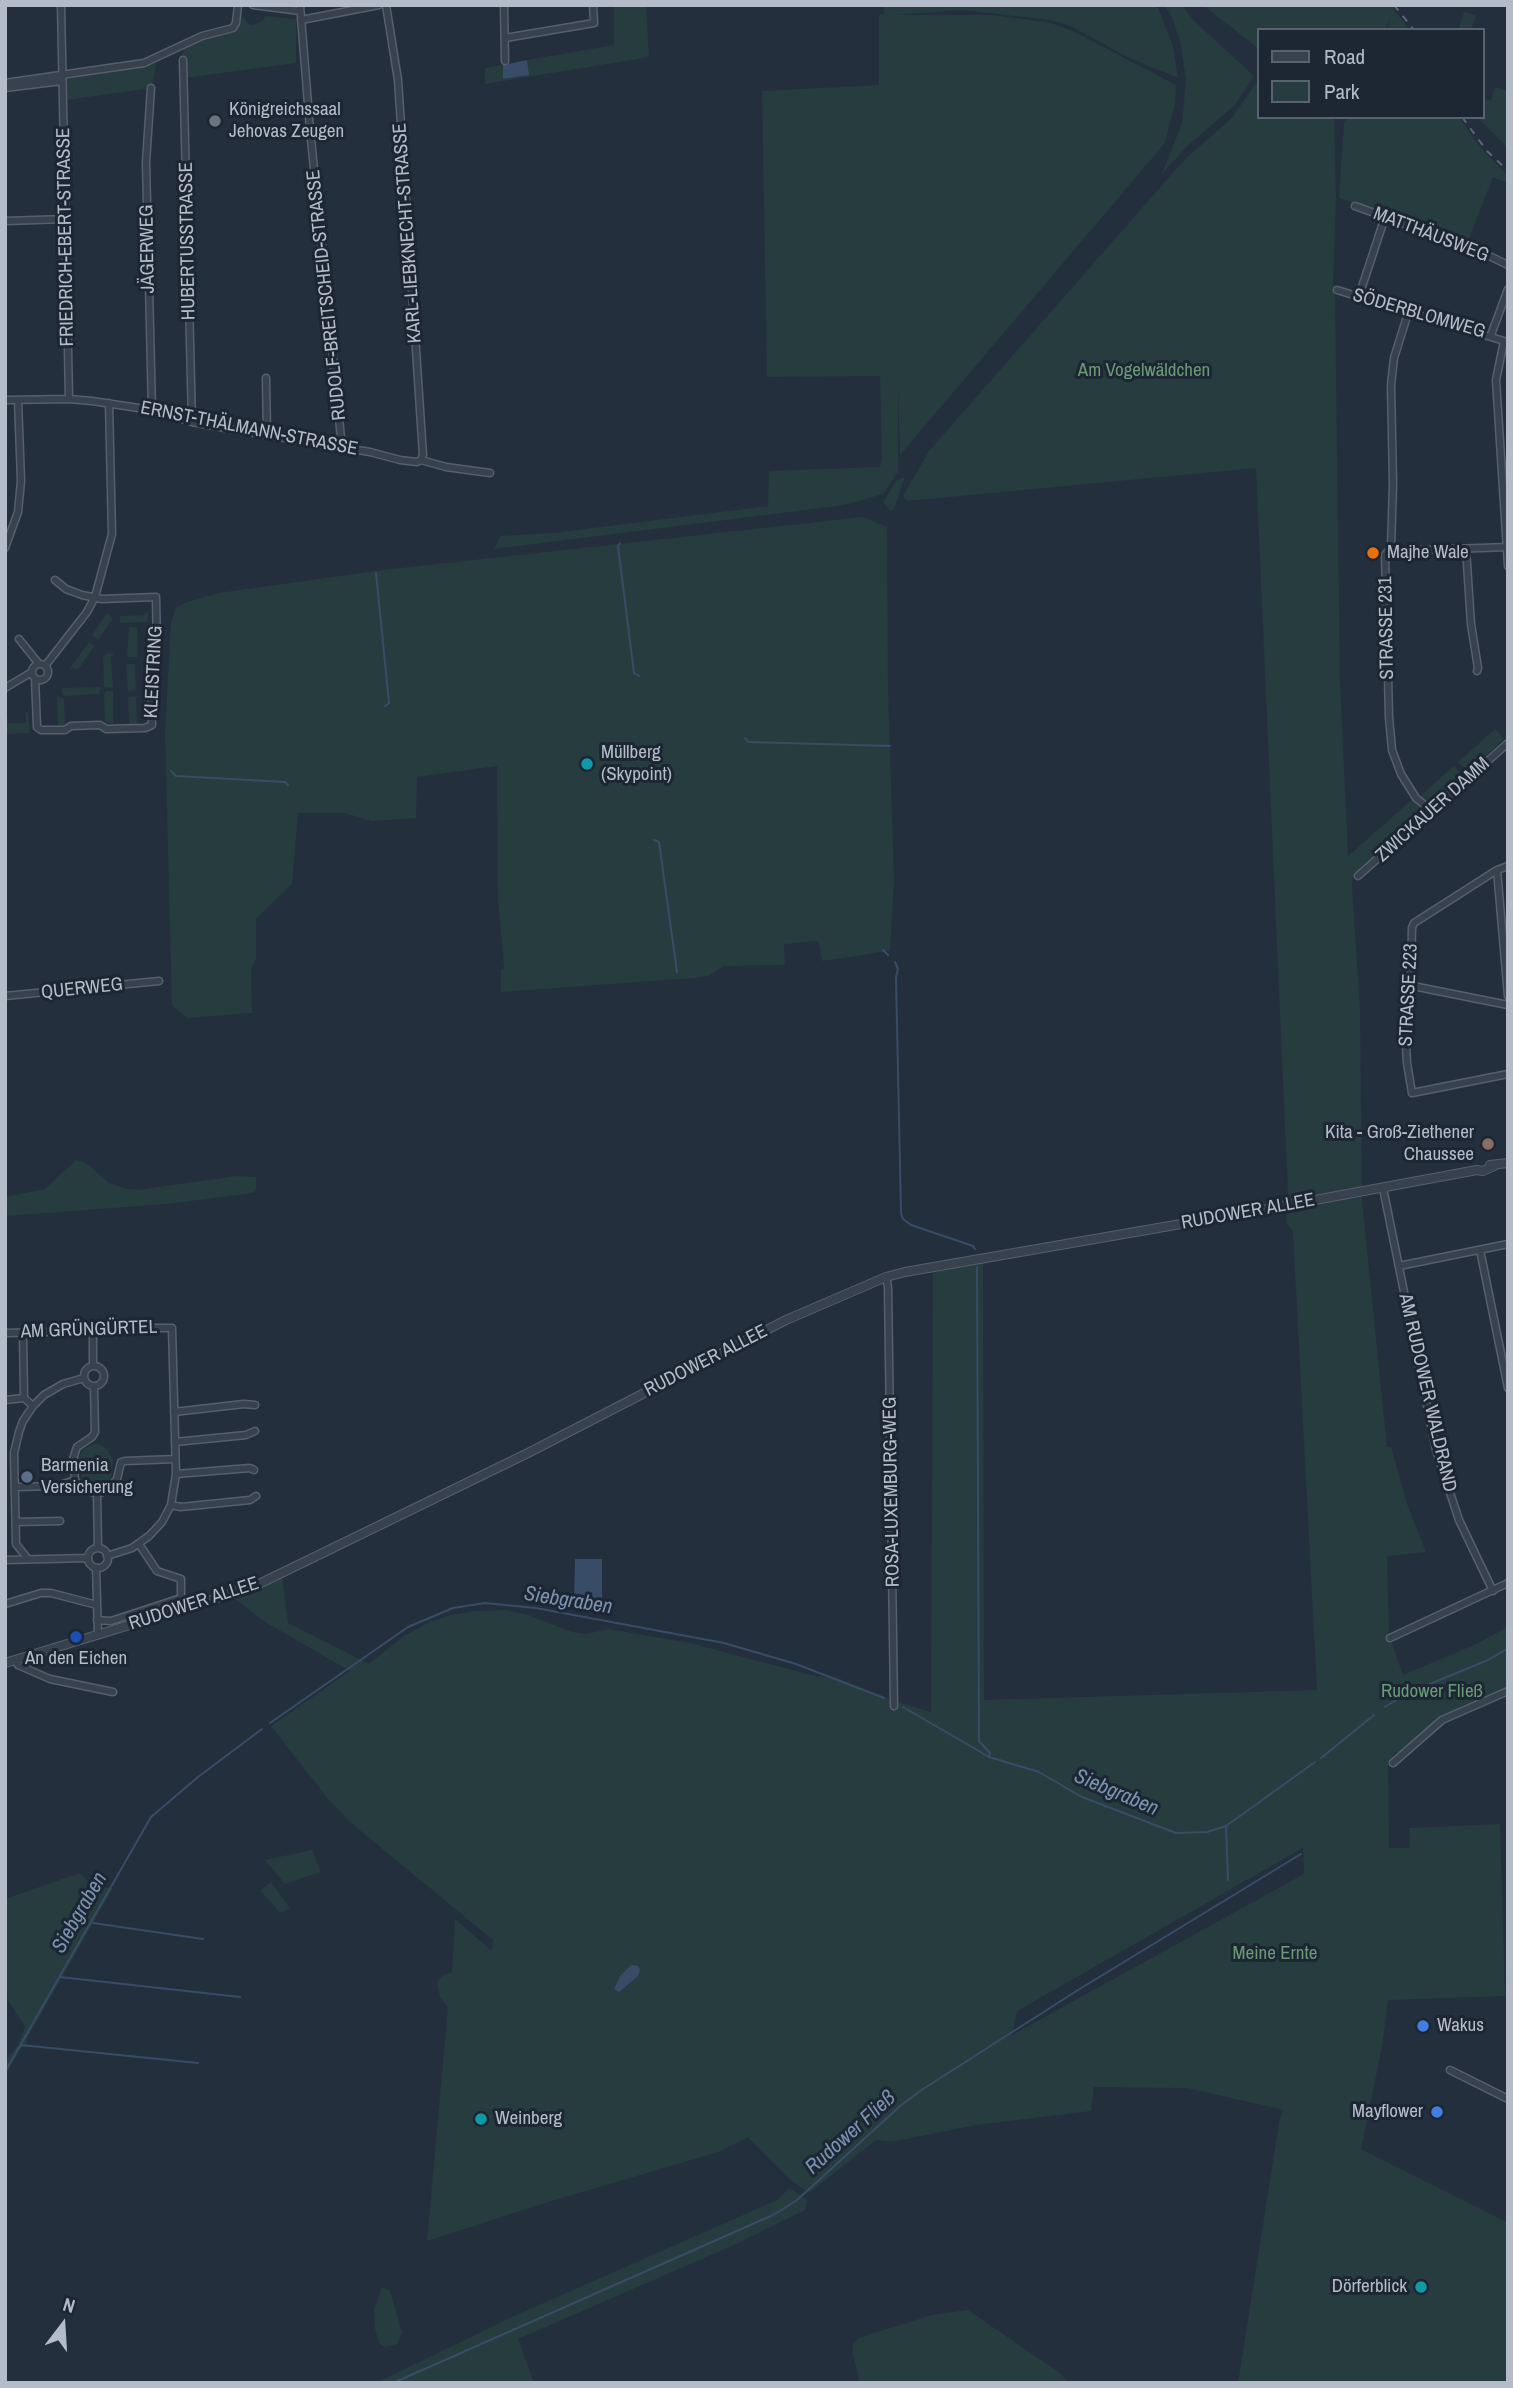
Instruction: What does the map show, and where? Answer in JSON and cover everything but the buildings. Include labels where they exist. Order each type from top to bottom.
[{"type":"street","name":"FRIEDRICH-EBERT-STRASSE","points":[[61,5],[69,399]]},
{"type":"street","points":[[5,88],[144,63],[202,36],[233,28],[238,5]]},
{"type":"street","points":[[253,5],[300,13],[379,5]]},
{"type":"street","name":"KARL-LIEBKNECHT-STRASSE","points":[[386,5],[398,80],[423,455],[421,460]]},
{"type":"street","points":[[504,5],[505,61]]},
{"type":"street","points":[[505,38],[594,23],[593,5]]},
{"type":"street","name":"RUDOLF-BREITSCHEID-STRASSE","points":[[300,13],[341,438],[338,446]]},
{"type":"street","name":"HUBERTUSSTRASSE","points":[[183,60],[192,422]]},
{"type":"street","points":[[5,83],[62,78]]},
{"type":"street","name":"JÄGERWEG","points":[[151,88],[146,162],[152,410]]},
{"type":"street","name":"MATTHÄUSWEG","points":[[1354,206],[1479,251],[1508,265]]},
{"type":"street","points":[[1359,296],[1385,217]]},
{"type":"street","points":[[5,221],[66,219]]},
{"type":"street","points":[[1491,335],[1508,289]]},
{"type":"street","name":"SÖDERBLOMWEG","points":[[1337,290],[1502,338],[1504,345],[1496,380],[1507,547]]},
{"type":"street","name":"STRASSE 231","points":[[1409,310],[1391,373],[1391,548],[1385,555],[1389,717],[1392,750],[1401,774],[1413,793],[1432,811]]},
{"type":"street","points":[[267,378],[267,435]]},
{"type":"street","name":"ERNST-THÄLMANN-STRASSE","points":[[5,400],[69,399],[109,403],[152,410],[192,422],[338,446],[400,460],[421,460],[446,467],[490,473]]},
{"type":"street","points":[[5,548],[7,535],[18,512],[22,481],[18,400]]},
{"type":"street","points":[[19,639],[42,665],[48,671],[46,677],[41,680],[34,675],[33,667],[42,665],[87,612],[95,597],[112,534],[109,403]]},
{"type":"street","points":[[1391,548],[1397,551],[1507,547],[1508,566]]},
{"type":"street","points":[[1466,549],[1477,671]]},
{"type":"street","name":"KLEISTRING","points":[[34,675],[37,727],[41,730],[65,730],[71,726],[100,724],[106,729],[145,728],[152,725],[151,669],[157,649],[156,597],[95,597],[66,589],[55,580]]},
{"type":"street","points":[[5,688],[34,675]]},
{"type":"street","name":"ZWICKAUER DAMM","points":[[1358,876],[1508,743]]},
{"type":"street","name":"STRASSE 223","points":[[1508,866],[1497,870],[1414,923],[1411,976],[1405,992],[1406,1063],[1412,1093],[1508,1074]]},
{"type":"street","points":[[1497,870],[1508,996]]},
{"type":"street","name":"QUERWEG","points":[[5,996],[159,981]]},
{"type":"street","points":[[1408,985],[1508,1005]]},
{"type":"street","name":"RUDOWER ALLEE","points":[[5,1664],[261,1583],[528,1453],[775,1326],[886,1277],[1489,1169],[1508,1163]]},
{"type":"street","name":"AM RUDOWER WALDRAND","points":[[1383,1188],[1443,1477],[1464,1532],[1493,1591]]},
{"type":"street","points":[[1399,1266],[1508,1244]]},
{"type":"street","points":[[1480,1250],[1508,1388]]},
{"type":"street","name":"ROSA-LUXEMBURG-WEG","points":[[886,1277],[889,1315],[894,1706]]},
{"type":"street","name":"AM GRÜNGÜRTEL","points":[[5,1333],[93,1331],[98,1328],[172,1328],[174,1412]]},
{"type":"street","points":[[93,1331],[93,1366]]},
{"type":"street","points":[[23,1333],[24,1398],[33,1406]]},
{"type":"street","points":[[83,1378],[85,1371],[93,1366]]},
{"type":"street","points":[[83,1378],[89,1385],[100,1385],[104,1378],[101,1370],[93,1366]]},
{"type":"street","points":[[27,1559],[18,1549],[15,1445],[23,1421],[33,1406],[53,1389],[83,1378]]},
{"type":"street","points":[[94,1387],[95,1432],[93,1437],[81,1442],[74,1452],[75,1480],[81,1488],[97,1494],[114,1485],[121,1462],[175,1459]]},
{"type":"street","points":[[5,1400],[24,1398]]},
{"type":"street","points":[[107,1556],[122,1553],[139,1544],[162,1522],[171,1505],[176,1474],[174,1412],[255,1405]]},
{"type":"street","points":[[175,1442],[246,1435],[255,1430]]},
{"type":"street","points":[[5,1445],[15,1445]]},
{"type":"street","points":[[176,1474],[250,1468],[254,1470]]},
{"type":"street","points":[[15,1487],[57,1486],[75,1480]]},
{"type":"street","points":[[97,1494],[98,1548]]},
{"type":"street","points":[[171,1505],[181,1507],[250,1500],[256,1496]]},
{"type":"street","points":[[5,1512],[16,1512]]},
{"type":"street","points":[[16,1522],[61,1521]]},
{"type":"street","points":[[97,1620],[111,1621],[181,1598],[181,1580],[157,1571],[139,1544]]},
{"type":"street","points":[[98,1548],[105,1551],[107,1556],[105,1564],[96,1568],[88,1558],[90,1552],[98,1548]]},
{"type":"street","points":[[6,1560],[10,1553],[18,1549]]},
{"type":"street","points":[[6,1560],[88,1558]]},
{"type":"street","points":[[96,1568],[98,1635]]},
{"type":"street","points":[[1390,1638],[1508,1583]]},
{"type":"street","points":[[5,1604],[29,1596],[51,1593],[97,1605]]},
{"type":"street","points":[[16,1660],[18,1665],[50,1679],[113,1692]]},
{"type":"street","points":[[1393,1763],[1442,1720],[1508,1691]]},
{"type":"street","points":[[1451,2070],[1508,2099]]},
{"type":"green space","points":[[614,5],[646,5],[649,57],[485,84],[485,68],[503,65],[504,79],[528,75],[527,60],[614,45]]},
{"type":"green space","points":[[884,5],[1157,5],[1173,46],[1178,78],[1127,57],[1071,26],[1051,20],[961,10],[894,15],[992,15],[1051,23],[1073,31],[1176,85],[1175,104],[1165,143],[900,455],[898,385],[898,472],[883,494],[845,505],[494,549],[501,536],[553,533],[768,506],[769,471],[880,467],[880,376],[767,377],[762,91],[879,85],[879,15],[884,14]]},
{"type":"green space","points":[[1164,5],[1182,5],[1194,21],[1254,76],[1234,106],[1187,146],[1162,174],[1182,123],[1186,80],[1180,41],[1171,15]]},
{"type":"green space","points":[[1203,5],[1396,5],[1394,10],[1408,28],[1388,28],[1391,17],[1386,28],[1258,28],[1258,48]]},
{"type":"green space","points":[[1464,12],[1476,15],[1472,28],[1459,28]]},
{"type":"green space","points":[[241,14],[253,25],[263,21],[265,16],[296,19],[296,63],[184,78],[184,45],[200,38],[237,30]]},
{"type":"green space","points":[[156,64],[152,88],[66,100],[66,76]]},
{"type":"green space","points":[[1258,80],[1258,119],[1334,119],[1336,197],[1333,286],[1340,682],[1348,856],[1414,798],[1430,811],[1352,879],[1360,1008],[1362,1200],[1387,1447],[1391,1447],[1407,1504],[1426,1552],[1387,1556],[1389,1635],[1403,1675],[1476,1644],[1508,1627],[1508,1688],[1436,1721],[1401,1755],[1395,1752],[1388,1766],[1389,1848],[1410,1848],[1409,1828],[1500,1824],[1505,1996],[1388,2000],[1382,2047],[1361,2149],[1508,2223],[1508,2383],[1238,2383],[1280,2117],[1284,2110],[1187,2088],[1094,2087],[1091,2111],[976,2125],[891,2142],[876,2140],[809,2193],[793,2182],[748,2137],[718,2152],[427,2241],[448,2007],[440,1997],[437,1983],[442,1976],[452,1972],[455,1919],[492,1951],[493,1940],[351,1823],[328,1799],[271,1726],[350,1671],[265,1622],[234,1598],[282,1576],[288,1623],[369,1664],[404,1636],[430,1622],[476,1611],[507,1610],[572,1632],[586,1634],[609,1629],[690,1643],[815,1676],[833,1676],[892,1700],[931,1712],[933,1271],[983,1263],[984,1700],[1317,1690],[1293,1232],[1286,1222],[1288,1195],[1256,468],[907,501],[903,496],[929,451],[1185,159],[1231,119]],"holes":[[[1303,1848],[1304,1874],[1012,2035],[1017,2011]]]},
{"type":"green space","points":[[1495,87],[1508,91],[1507,147],[1479,119],[1485,119],[1485,99],[1491,101]]},
{"type":"green space","points":[[1346,119],[1460,119],[1480,147],[1508,176],[1508,183],[1493,177],[1468,241],[1339,198],[1344,122]]},
{"type":"green space","points":[[905,477],[894,509],[890,511],[883,502],[896,481]]},
{"type":"green space","points":[[863,517],[887,527],[888,687],[894,879],[890,951],[822,961],[819,941],[784,944],[785,965],[724,966],[708,976],[693,978],[501,992],[501,970],[504,968],[498,899],[497,766],[417,777],[416,818],[372,821],[344,813],[298,813],[292,884],[256,919],[256,958],[251,969],[252,1013],[188,1018],[172,1006],[165,733],[171,623],[176,608],[219,593],[383,570]]},
{"type":"green space","points":[[146,612],[147,622],[120,623],[120,616],[145,615]]},
{"type":"green space","points":[[107,613],[113,618],[98,640],[92,635]]},
{"type":"green space","points":[[129,627],[137,627],[138,657],[127,657]]},
{"type":"green space","points":[[89,642],[94,646],[78,670],[70,668]]},
{"type":"green space","points":[[107,653],[114,654],[111,657],[113,688],[104,687],[103,656]]},
{"type":"green space","points":[[126,664],[135,664],[136,690],[128,691]]},
{"type":"green space","points":[[101,687],[99,694],[62,694],[62,688]]},
{"type":"green space","points":[[106,691],[113,691],[113,724],[105,722]]},
{"type":"green space","points":[[57,696],[64,699],[63,726],[58,726]]},
{"type":"green space","points":[[139,696],[136,698],[137,724],[129,724],[128,697]]},
{"type":"green space","points":[[26,712],[30,733],[5,734],[5,713],[8,723],[26,723]]},
{"type":"green space","points":[[1495,729],[1504,739],[1468,772],[1458,762]]},
{"type":"green space","points":[[1454,766],[1466,779],[1436,804],[1429,804],[1419,797]]},
{"type":"green space","points":[[76,1160],[86,1163],[109,1183],[127,1189],[137,1190],[237,1176],[256,1177],[256,1189],[254,1193],[166,1204],[5,1216],[5,1197],[45,1189]]},
{"type":"green space","points":[[97,1443],[107,1449],[113,1460],[111,1479],[97,1488],[82,1480],[78,1459],[84,1448]]},
{"type":"green space","points":[[312,1850],[321,1872],[285,1884],[265,1860]]},
{"type":"green space","points":[[80,1873],[94,1887],[113,1888],[26,2040],[28,2045],[20,2049],[5,2076],[5,2061],[17,2046],[25,2027],[5,1995],[5,1899]]},
{"type":"green space","points":[[271,1882],[290,1908],[280,1913],[260,1890]]},
{"type":"green space","points":[[790,2188],[807,2200],[805,2210],[734,2245],[518,2339],[534,2383],[376,2383],[512,2317],[777,2200]]},
{"type":"green space","points":[[382,2287],[390,2291],[402,2333],[397,2345],[385,2347],[379,2343],[374,2310]]},
{"type":"green space","points":[[968,2310],[1057,2371],[1070,2383],[860,2383],[853,2354],[853,2345],[858,2338],[932,2315]]},
{"type":"water","points":[[527,60],[529,75],[503,79],[503,65]]},
{"type":"water","points":[[575,1559],[602,1559],[602,1602],[574,1602]]},
{"type":"water","points":[[631,1965],[638,1966],[638,1976],[619,1992],[614,1989],[621,1975]]},
{"type":"waterway","points":[[620,543],[618,546],[634,673],[639,676]]},
{"type":"waterway","points":[[376,573],[389,703],[385,706]]},
{"type":"waterway","points":[[745,738],[748,742],[890,746]]},
{"type":"waterway","points":[[171,771],[176,776],[285,782],[288,785]]},
{"type":"waterway","points":[[654,840],[659,842],[677,972]]},
{"type":"waterway","points":[[883,950],[888,955]]},
{"type":"waterway","points":[[895,962],[898,969],[901,1213],[903,1219],[911,1225],[973,1246],[975,1249]]},
{"type":"waterway","points":[[977,1267],[979,1741],[990,1753],[989,1757]]},
{"type":"waterway","name":"Siebgraben","points":[[270,1723],[408,1627],[453,1608],[485,1603],[536,1608],[724,1643],[796,1664],[884,1698]]},
{"type":"waterway","name":"Rudower Fließ","points":[[1408,1693],[1488,1660],[1508,1648]]},
{"type":"waterway","name":"Siebgraben","points":[[1385,1707],[1404,1695]]},
{"type":"waterway","name":"Siebgraben","points":[[903,1707],[989,1757],[1039,1772],[1082,1797],[1176,1833],[1207,1832],[1226,1826],[1315,1762]]},
{"type":"waterway","name":"Siebgraben","points":[[1321,1758],[1374,1715]]},
{"type":"waterway","name":"Siebgraben","points":[[5,2072],[151,1817],[198,1777],[262,1729]]},
{"type":"waterway","points":[[1226,1826],[1228,1880]]},
{"type":"waterway","name":"Rudower Fließ","points":[[393,2383],[773,2215],[796,2201],[920,2091],[1078,1990],[1301,1854]]},
{"type":"waterway","points":[[93,1923],[203,1939]]},
{"type":"waterway","points":[[60,1977],[240,1997]]},
{"type":"waterway","points":[[21,2045],[198,2063]]},
{"type":"railway","points":[[1394,5],[1412,28]]},
{"type":"railway","points":[[1463,119],[1487,151],[1508,171]]},
{"type":"place","name":"Königreichssaal Jehovas Zeugen","points":[[215,121]]},
{"type":"place","name":"Majhe Wale","points":[[1373,553]]},
{"type":"place","name":"Müllberg (Skypoint)","points":[[587,764]]},
{"type":"place","name":"Kita - Groß-Ziethener Chaussee","points":[[1488,1144]]},
{"type":"place","name":"Barmenia Versicherung","points":[[27,1477]]},
{"type":"place","name":"An den Eichen","points":[[76,1637]]},
{"type":"place","name":"Wakus","points":[[1423,2026]]},
{"type":"place","name":"Mayflower","points":[[1437,2112]]},
{"type":"place","name":"Weinberg","points":[[481,2119]]},
{"type":"place","name":"Dörferblick","points":[[1421,2287]]},
{"type":"park label","name":"Am Vogelwäldchen","points":[[1144,371]]},
{"type":"park label","name":"Meine Ernte","points":[[1275,1954]]}]
